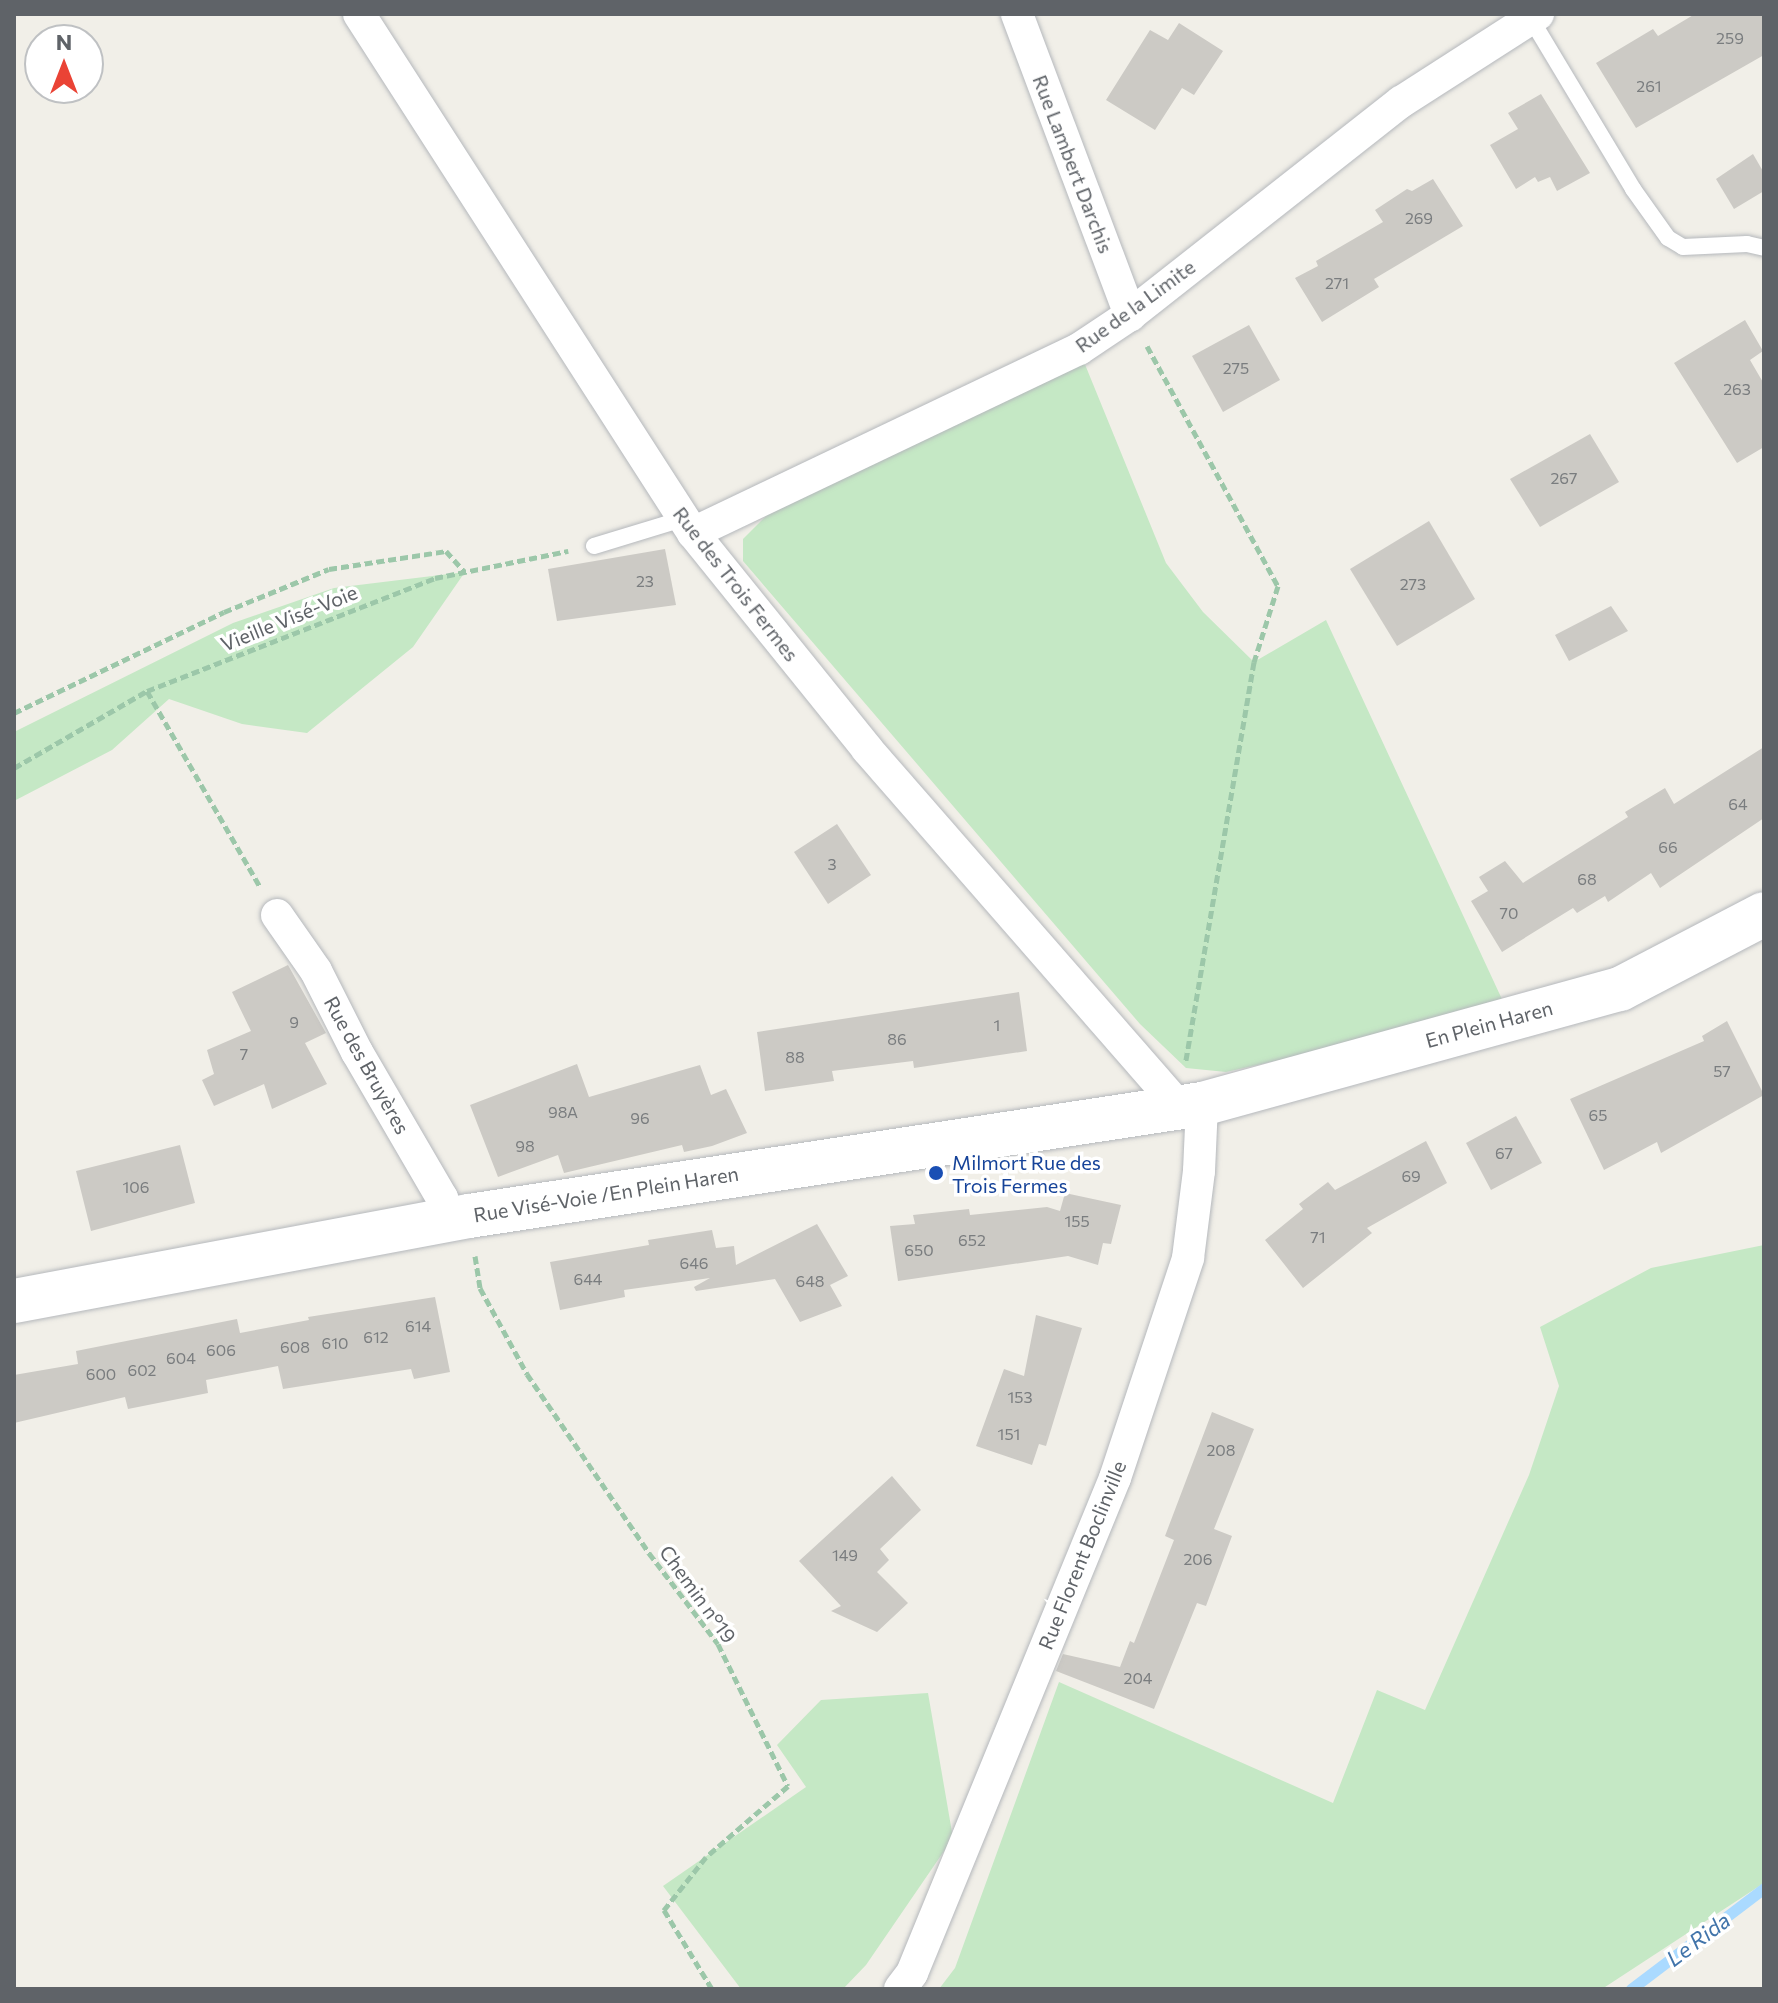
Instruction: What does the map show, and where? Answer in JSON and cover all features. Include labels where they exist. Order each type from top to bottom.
[{"type":"street","name":"Rue des Trois Fermes","points":[[359,14],[688,526],[867,749],[1190,1105]]},
{"type":"street","name":"Rue Lambert Darchis","points":[[1017,14],[1130,315]]},
{"type":"street","name":"Rue de la Limite","points":[[688,526],[1079,349],[1130,315],[1401,102],[1534,16]]},
{"type":"street","name":"En Plein Haren","points":[[1190,1105],[1620,989],[1764,914]]},
{"type":"street","name":"Rue des Bruyères","points":[[277,915],[316,971],[357,1052],[442,1198],[458,1218]]},
{"type":"street","name":"Rue Visé-Voie /En Plein Haren","points":[[14,1301],[458,1218],[805,1163],[968,1142],[1190,1105]]},
{"type":"street","name":"Rue Florent Boclinville","points":[[900,1989],[912,1973],[1115,1478],[1188,1258],[1199,1171],[1190,1105]]},
{"type":"lane","points":[[1534,16],[1633,189],[1668,238],[1683,247],[1747,244],[1764,248]]},
{"type":"lane","points":[[594,546],[688,526]]},
{"type":"path","points":[[1130,315],[1278,586],[1254,662],[1190,1105]]},
{"type":"path","name":"Vieille Visé-Voie","points":[[14,768],[147,691],[435,578],[594,546]]},
{"type":"path","points":[[14,713],[224,612],[329,569],[446,551],[465,572]]},
{"type":"path","points":[[147,691],[277,915]]},
{"type":"path","name":"Chemin n°19","points":[[458,1218],[480,1288],[527,1374],[591,1472],[718,1644],[788,1786],[706,1857],[664,1910],[712,1989]]},
{"type":"green space","points":[[1084,362],[1166,563],[1203,612],[1254,662],[1326,620],[1507,1010],[1226,1072],[1186,1068],[1140,1024],[743,561],[743,539],[768,514]]},
{"type":"green space","points":[[465,572],[413,647],[307,733],[242,724],[169,699],[112,750],[14,801],[14,732],[233,623],[334,588]]},
{"type":"green space","points":[[1764,1245],[1764,1883],[1602,1989],[939,1989],[955,1968],[1059,1682],[1333,1803],[1377,1690],[1425,1710],[1529,1475],[1559,1386],[1540,1327],[1651,1268]]},
{"type":"green space","points":[[928,1693],[953,1838],[866,1965],[843,1989],[741,1989],[663,1886],[806,1787],[777,1745],[821,1700]]},
{"type":"building","points":[[1695,14],[1764,14],[1764,55],[1636,128],[1596,63],[1653,29],[1658,36]]},
{"type":"building","points":[[1179,23],[1223,51],[1194,95],[1182,88],[1155,130],[1106,100],[1150,30],[1168,40]]},
{"type":"building","points":[[1541,94],[1590,173],[1557,191],[1550,177],[1538,182],[1535,177],[1516,189],[1490,145],[1518,129],[1508,113]]},
{"type":"building","points":[[1753,154],[1764,173],[1764,191],[1734,209],[1716,179]]},
{"type":"building","points":[[1433,179],[1463,226],[1374,279],[1379,287],[1322,322],[1295,278],[1318,266],[1316,261],[1383,222],[1375,210],[1407,189],[1412,191]]},
{"type":"building","points":[[1745,320],[1763,351],[1750,360],[1764,384],[1764,447],[1737,463],[1674,363]]},
{"type":"building","points":[[1249,325],[1280,380],[1223,412],[1192,356]]},
{"type":"building","points":[[1590,434],[1619,482],[1540,527],[1510,479]]},
{"type":"building","points":[[1429,521],[1475,599],[1397,646],[1350,569]]},
{"type":"building","points":[[665,549],[676,605],[557,621],[548,569]]},
{"type":"building","points":[[1611,606],[1628,631],[1569,661],[1555,635]]},
{"type":"building","points":[[1764,747],[1764,818],[1660,888],[1651,873],[1608,902],[1605,896],[1577,913],[1573,908],[1502,952],[1471,901],[1488,891],[1479,877],[1505,861],[1523,883],[1628,817],[1625,812],[1665,788],[1674,804]]},
{"type":"building","points":[[837,824],[871,875],[828,904],[794,852]]},
{"type":"building","points":[[288,965],[326,1033],[305,1043],[327,1084],[272,1109],[264,1084],[214,1106],[202,1080],[214,1074],[207,1050],[251,1031],[232,992]]},
{"type":"building","points":[[1019,992],[1027,1051],[914,1068],[913,1061],[832,1071],[834,1081],[765,1091],[757,1032]]},
{"type":"building","points":[[1727,1021],[1764,1095],[1661,1153],[1657,1142],[1604,1170],[1570,1099],[1704,1041],[1702,1036]]},
{"type":"building","points":[[577,1064],[589,1097],[700,1065],[711,1095],[726,1089],[747,1133],[712,1146],[684,1152],[682,1145],[564,1173],[558,1155],[498,1177],[470,1105]]},
{"type":"building","points":[[1516,1116],[1542,1163],[1491,1190],[1466,1143]]},
{"type":"building","points":[[1426,1141],[1447,1183],[1367,1228],[1372,1233],[1303,1288],[1265,1240],[1303,1209],[1299,1204],[1328,1182],[1335,1190]]},
{"type":"building","points":[[180,1145],[195,1203],[91,1231],[76,1171]]},
{"type":"building","points":[[1065,1193],[1121,1205],[1111,1244],[1103,1243],[1098,1265],[1068,1256],[898,1281],[890,1226],[915,1224],[913,1215],[969,1209],[970,1215],[1047,1207],[1060,1211]]},
{"type":"building","points":[[817,1224],[848,1276],[830,1285],[842,1306],[800,1322],[775,1279],[696,1291],[694,1287],[710,1278],[624,1290],[625,1297],[560,1310],[550,1262],[649,1245],[648,1240],[712,1230],[716,1248],[734,1246],[736,1265]]},
{"type":"building","points":[[435,1297],[450,1372],[414,1379],[411,1369],[283,1389],[278,1366],[206,1380],[208,1393],[128,1409],[125,1397],[14,1423],[14,1375],[78,1364],[76,1351],[237,1319],[240,1333],[309,1320],[308,1317]]},
{"type":"building","points":[[1036,1315],[1082,1328],[1046,1446],[1039,1444],[1032,1465],[976,1446],[1004,1369],[1024,1376]]},
{"type":"building","points":[[1212,1412],[1254,1429],[1214,1529],[1232,1536],[1206,1606],[1197,1603],[1154,1709],[1056,1671],[1063,1654],[1120,1667],[1130,1641],[1134,1643],[1174,1540],[1165,1536]]},
{"type":"building","points":[[892,1476],[921,1510],[880,1549],[889,1560],[877,1572],[908,1603],[877,1632],[831,1611],[841,1606],[799,1561]]},
{"type":"waterway","name":"Le Rida","points":[[1631,1989],[1764,1888]]},
{"type":"place","name":"Milmort Rue des Trois Fermes","points":[[936,1173]]}]
